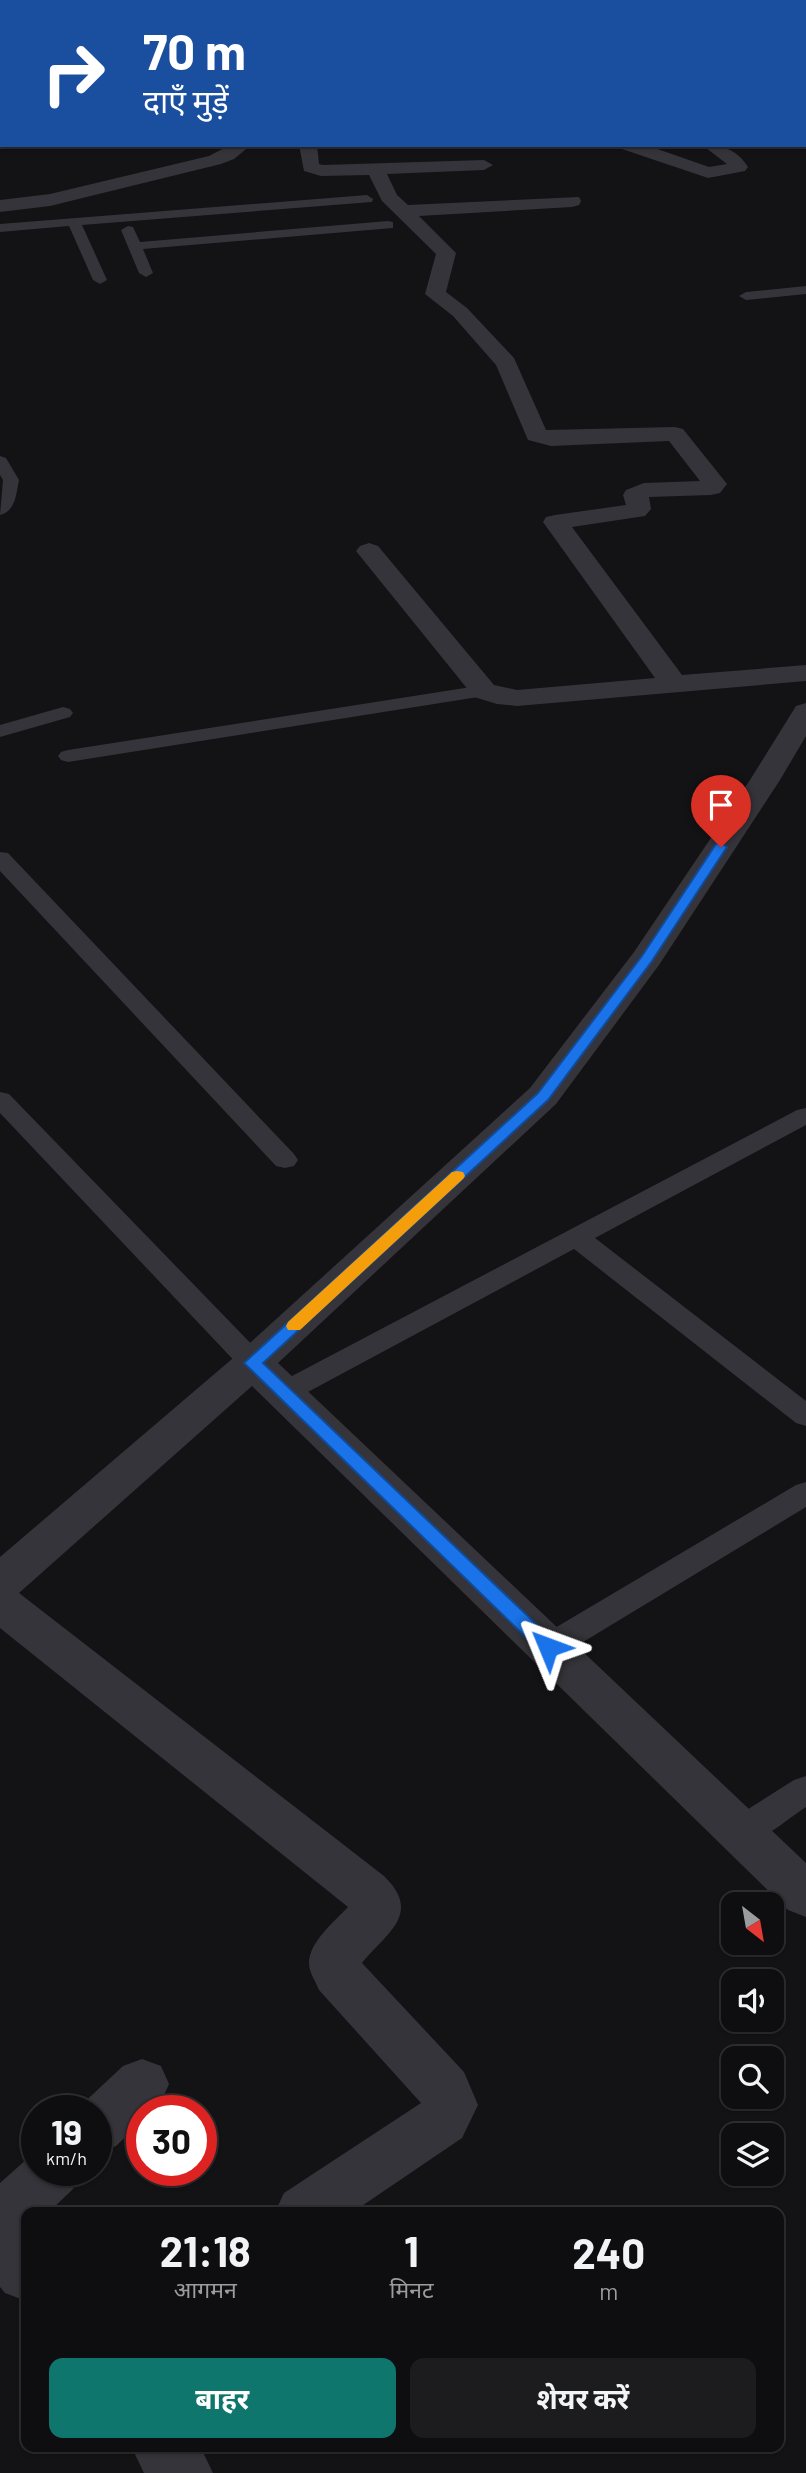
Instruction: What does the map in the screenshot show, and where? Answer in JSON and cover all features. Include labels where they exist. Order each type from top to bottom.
[{"type":"street","points":[[0,206],[32,204],[215,160],[239,147]]},
{"type":"street","points":[[308,147],[310,167],[314,169],[484,165]]},
{"type":"street","points":[[634,147],[708,173],[739,167],[714,147]]},
{"type":"street","points":[[376,169],[396,218],[446,253],[436,294],[460,312],[506,363],[536,435],[551,439],[675,433],[715,484],[711,488],[644,490],[635,495],[639,509],[631,513],[555,522],[676,685]]},
{"type":"street","points":[[396,218],[572,201]]},
{"type":"street","points":[[369,551],[484,691],[498,696],[517,698],[806,674]]},
{"type":"street","points":[[0,1583],[268,1378],[543,1096],[647,958],[765,780],[806,712]]},
{"type":"street","points":[[268,1378],[806,1895]]},
{"type":"street","points":[[0,1604],[376,1901],[377,1911],[341,1949],[335,1961],[338,1974],[445,2091],[450,2105],[442,2120],[312,2207]]},
{"type":"street","points":[[112,2113],[142,2084]]},
{"type":"street","points":[[0,2221],[36,2186]]},
{"type":"street","points":[[0,2245],[21,2268]]},
{"type":"street","points":[[166,2452],[182,2473]]},
{"type":"lane","points":[[0,228],[367,199]]},
{"type":"lane","points":[[0,217],[32,204]]},
{"type":"lane","points":[[123,218],[146,273]]},
{"type":"lane","points":[[135,246],[396,218]]},
{"type":"lane","points":[[74,222],[100,280]]},
{"type":"lane","points":[[746,296],[806,290]]},
{"type":"lane","points":[[0,461],[11,480],[5,505],[0,510]]},
{"type":"lane","points":[[68,756],[484,691]]},
{"type":"lane","points":[[0,731],[62,713]]},
{"type":"lane","points":[[0,858],[285,1160]]},
{"type":"lane","points":[[2,1103],[268,1378],[576,1237],[806,1115]]},
{"type":"lane","points":[[576,1237],[806,1416]]},
{"type":"lane","points":[[548,1647],[806,1493]]},
{"type":"lane","points":[[740,1832],[806,1790]]},
{"type":"slow traffic","points":[[294,1326],[457,1176]]},
{"type":"route","points":[[548,1647],[253,1363],[543,1096],[647,958],[721,847]]}]
